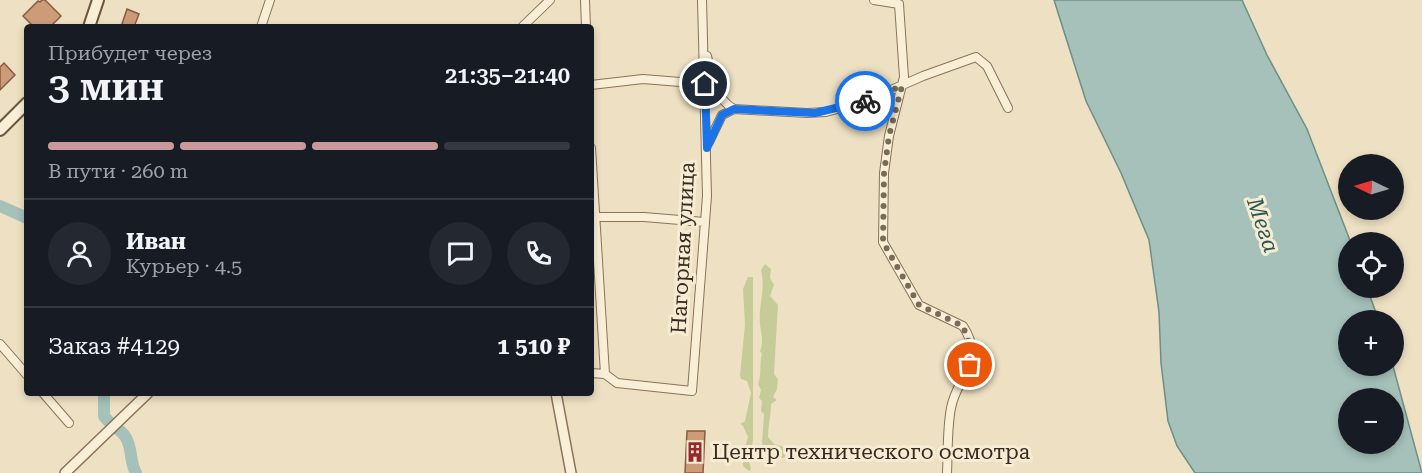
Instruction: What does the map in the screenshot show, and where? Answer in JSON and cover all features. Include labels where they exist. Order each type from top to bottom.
[{"type":"main road","points":[[90,24],[98,0]]},
{"type":"main road","points":[[0,130],[24,106]]},
{"type":"street","points":[[262,24],[270,0]]},
{"type":"street","points":[[525,24],[550,0]]},
{"type":"street","points":[[585,0],[586,24]]},
{"type":"street","name":"Нагорная улица","points":[[604,374],[617,383],[692,391],[707,196],[702,0]]},
{"type":"street","points":[[874,0],[899,4],[903,66],[902,86],[889,136],[884,173],[883,242],[919,305],[963,326],[972,352],[970,365],[951,405],[947,473]]},
{"type":"street","points":[[703,40],[715,85],[725,103],[734,109]]},
{"type":"street","points":[[707,148],[722,115],[734,109],[822,113],[852,105],[976,57],[987,66],[1008,108]]},
{"type":"street","points":[[594,85],[643,79],[705,84]]},
{"type":"street","points":[[594,374],[604,374],[594,217],[644,217],[704,222]]},
{"type":"street","points":[[0,344],[24,372]]},
{"type":"street","points":[[46,396],[69,423]]},
{"type":"street","points":[[65,473],[145,396]]},
{"type":"street","points":[[557,396],[571,473]]},
{"type":"green space","points":[[765,264],[771,269],[770,278],[774,285],[770,296],[778,305],[774,374],[778,379],[773,397],[777,400],[771,404],[768,437],[774,444],[784,447],[785,457],[783,458],[767,455],[762,443],[764,414],[761,411],[762,401],[759,398],[761,390],[758,384],[762,354],[760,351],[763,284],[761,270]]},
{"type":"green space","points":[[748,277],[753,277],[753,440],[749,471],[743,466],[748,437],[740,424],[745,421],[751,393],[747,381],[741,379],[740,375],[745,325],[743,289]]},
{"type":"water","name":"Мега","points":[[1054,0],[1242,0],[1267,55],[1307,129],[1338,209],[1338,220],[1342,220],[1347,232],[1338,232],[1338,298],[1371,298],[1375,310],[1338,310],[1338,376],[1396,376],[1399,388],[1338,388],[1338,454],[1404,454],[1404,407],[1422,473],[1195,473],[1177,446],[1168,421],[1161,363],[1159,312],[1149,240],[1121,173],[1086,101]]},
{"type":"building","points":[[45,0],[61,16],[53,24],[31,24],[23,16],[38,1]]},
{"type":"building","points":[[127,9],[139,14],[135,24],[122,24]]},
{"type":"building","points":[[4,63],[15,75],[0,90],[0,67]]},
{"type":"building","name":"Центр технического осмотра","points":[[687,431],[705,431],[703,473],[685,473]]},
{"type":"waterway","points":[[0,206],[24,217]]},
{"type":"waterway","points":[[104,396],[104,416],[125,436],[136,473]]},
{"type":"way so far","points":[[865,101],[902,86],[889,136],[884,173],[883,242],[887,253],[919,305],[951,318],[963,326],[972,352],[970,365]]},
{"type":"place","name":"Центр технического осмотра","points":[[695,452]]},
{"type":"route","points":[[705,84],[707,148],[718,121],[727,111],[745,108],[815,113],[865,101]]}]
